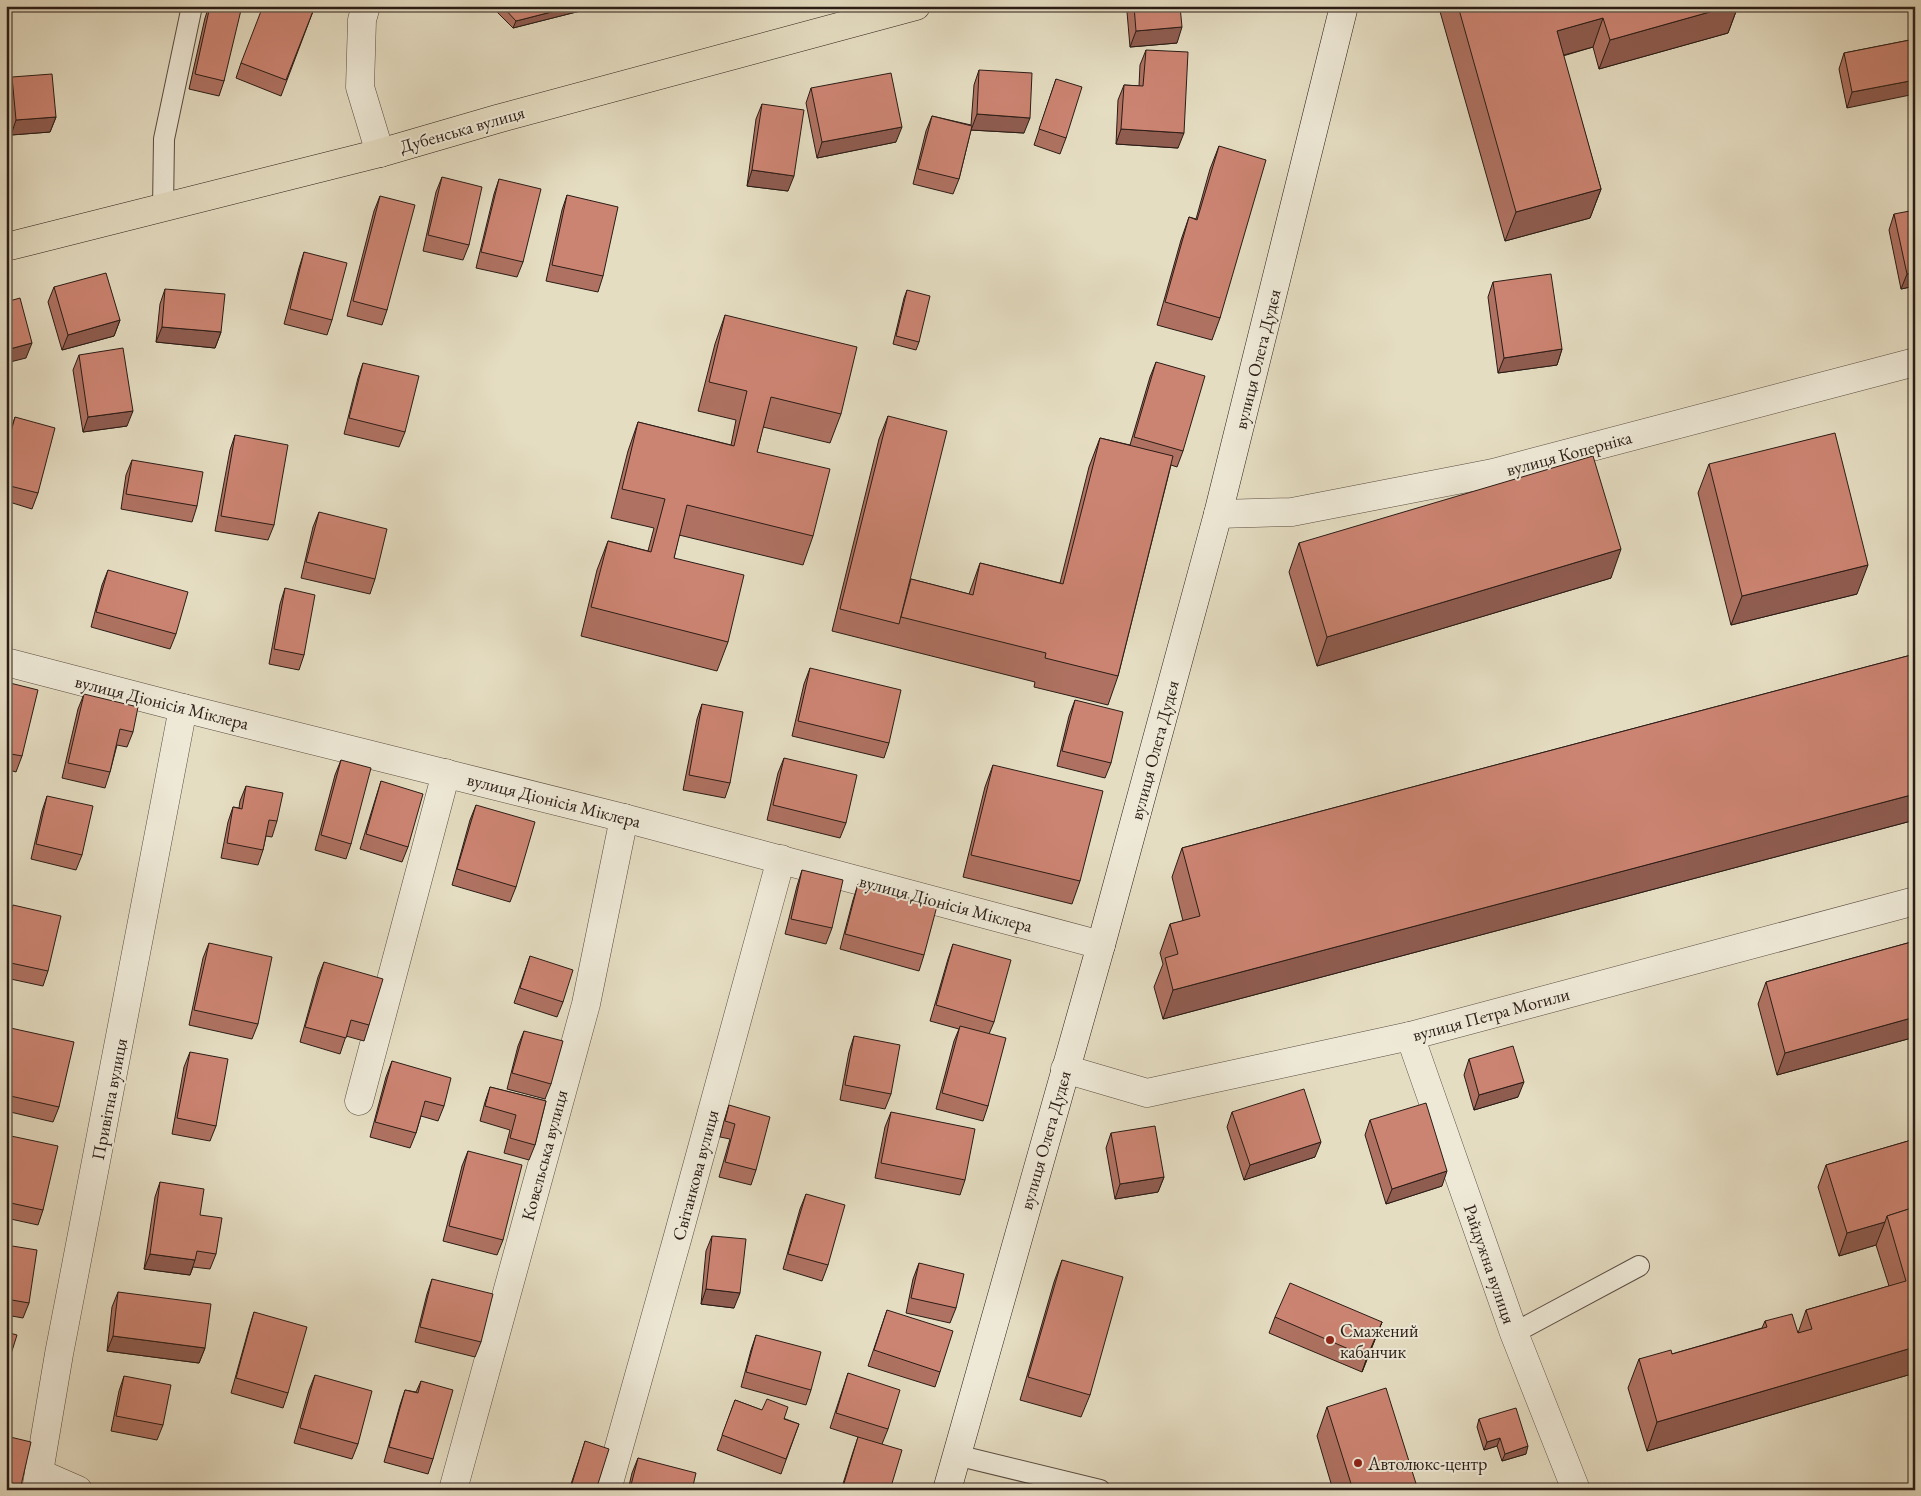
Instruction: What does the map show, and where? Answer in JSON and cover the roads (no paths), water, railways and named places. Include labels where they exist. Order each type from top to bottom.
[{"type":"main road","name":"Дубенська вулиця","points":[[6,247],[380,153],[497,119],[916,6]]},
{"type":"street","points":[[366,6],[362,20],[360,87],[380,153]]},
{"type":"street","name":"вулиця Олега Дудєя","points":[[946,1490],[1101,945],[1218,514],[1344,6]]},
{"type":"street","name":"вулиця Коперніка","points":[[1218,514],[1292,512],[1493,473],[1915,362]]},
{"type":"street","name":"вулиця Діонісія Міклера","points":[[6,662],[624,818],[1101,945]]},
{"type":"street","name":"Привітна вулиця","points":[[37,1482],[31,1443],[59,1354],[183,708]]},
{"type":"street","points":[[359,1101],[446,773]]},
{"type":"street","name":"Ковельська вулиця","points":[[453,1490],[586,1004],[624,818]]},
{"type":"street","name":"Світанкова вулиця","points":[[607,1490],[681,1227],[780,859]]},
{"type":"street","name":"вулиця Петра Могили","points":[[1065,1069],[1147,1093],[1410,1036],[1915,901]]},
{"type":"street","name":"Райдужна вулиця","points":[[1410,1036],[1514,1333],[1576,1490]]},
{"type":"street","points":[[37,1482],[78,1490]]},
{"type":"lane","points":[[163,208],[164,139],[192,6]]},
{"type":"lane","points":[[1514,1333],[1639,1266]]},
{"type":"lane","points":[[956,1455],[1100,1490]]},
{"type":"place","name":"Смажений кабанчик","points":[[1330,1340]]},
{"type":"place","name":"Автолюкс-центр","points":[[1358,1463]]}]
